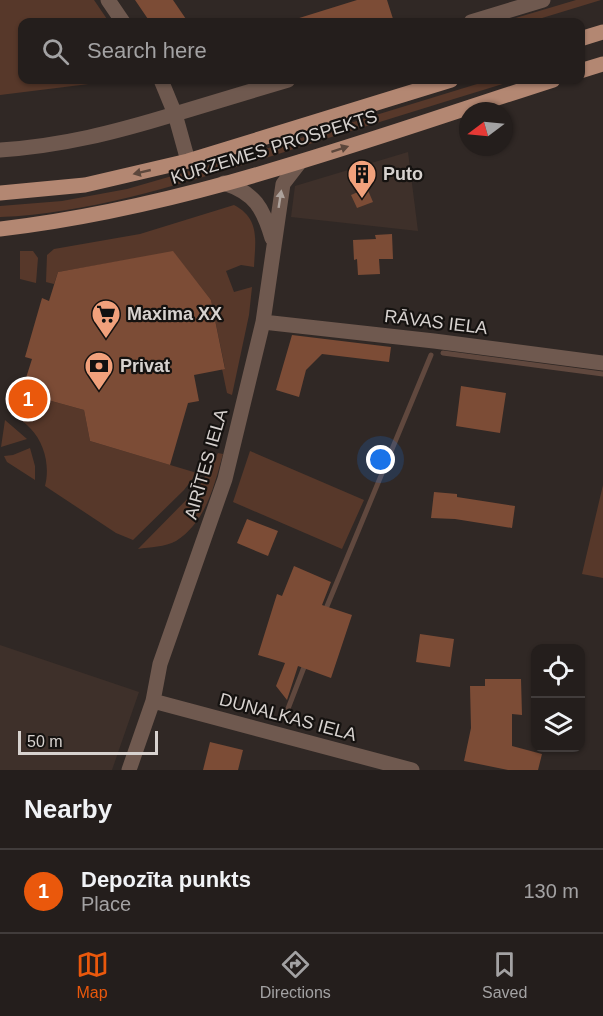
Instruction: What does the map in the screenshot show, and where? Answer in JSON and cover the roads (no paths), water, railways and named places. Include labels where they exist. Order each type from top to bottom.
[{"type":"main road","points":[[585,38],[603,33]]},
{"type":"main road","points":[[585,69],[603,64]]},
{"type":"main road","name":"KURZEMES PROSPEKTS","points":[[0,193],[85,185],[188,161],[438,84]]},
{"type":"main road","name":"KURZEMES PROSPEKTS","points":[[0,229],[41,225],[133,207],[224,183],[300,162],[542,84]]},
{"type":"street","points":[[108,0],[120,18]]},
{"type":"street","points":[[484,18],[543,0]]},
{"type":"street","points":[[163,84],[175,114],[188,161]]},
{"type":"street","points":[[0,150],[39,148],[105,135],[275,84]]},
{"type":"street","points":[[274,242],[283,184],[300,162]]},
{"type":"street","name":"AIRĪTES IELA","points":[[129,770],[153,701],[160,664],[225,479],[263,322],[274,242],[266,215],[258,204],[236,187],[224,183]]},
{"type":"street","name":"RĀVAS IELA","points":[[263,322],[603,363]]},
{"type":"street","name":"DUNALKAS IELA","points":[[153,701],[412,770]]},
{"type":"waterway","points":[[443,353],[603,374]]},
{"type":"waterway","points":[[325,611],[431,355]]},
{"type":"waterway","points":[[284,719],[306,662]]},
{"type":"place","name":"Puto","points":[[362,200]]},
{"type":"place","name":"Maxima XX","points":[[106,340]]},
{"type":"place","name":"Privat","points":[[99,392]]},
{"type":"place","name":"Depozīta punkts","points":[[28,399]]}]
